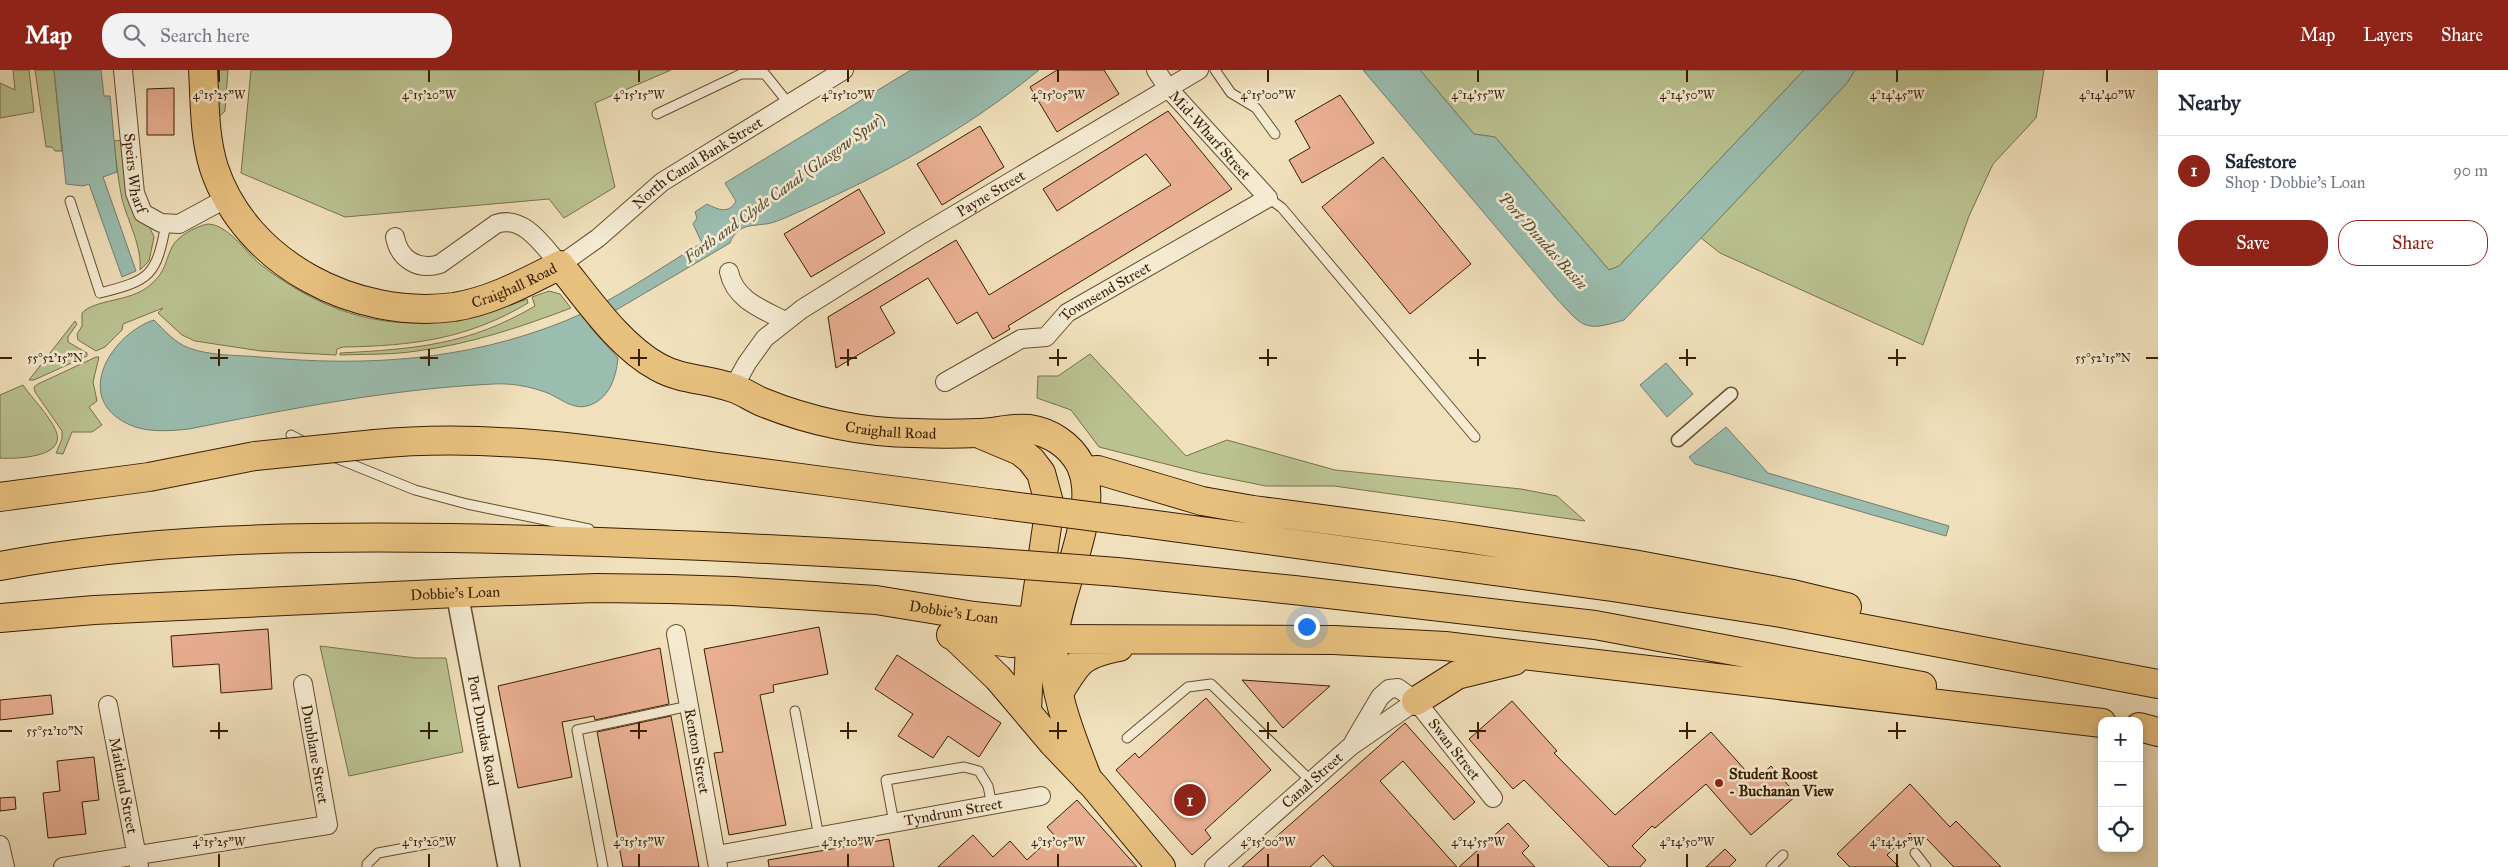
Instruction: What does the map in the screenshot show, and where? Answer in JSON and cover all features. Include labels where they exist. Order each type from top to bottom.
[{"type":"main road","name":"Craighall Road","points":[[203,70],[208,140],[214,166],[227,198],[241,220],[255,236],[293,268],[335,291],[376,304],[424,308],[466,304],[509,290],[560,265],[631,348],[645,360],[667,372],[733,388],[761,402],[792,412],[853,427],[911,433],[978,433],[1027,429],[1044,433],[1069,449],[1091,471],[1086,508],[1043,633]]},
{"type":"main road","name":"Craighall Road","points":[[978,433],[1020,451],[1031,460],[1041,473],[1050,506],[1043,633]]},
{"type":"main road","points":[[0,497],[149,477],[256,456],[375,444],[464,442],[552,446],[618,452],[1612,587],[1782,612],[2158,684]]},
{"type":"main road","points":[[1050,506],[1056,487],[1073,474],[1091,471],[1202,501],[1253,510],[1493,542],[1633,564],[1793,594],[2102,673]]},
{"type":"main road","points":[[4,566],[113,549],[271,538],[658,542],[986,562],[1117,572],[1294,590],[1595,626],[2098,720]]},
{"type":"main road","name":"Dobbie's Loan","points":[[0,624],[35,617],[94,610],[598,588],[770,593],[876,600],[974,616],[1043,633]]},
{"type":"main road","name":"Dobbie's Loan","points":[[876,600],[954,636],[993,642],[1043,633]]},
{"type":"main road","name":"Dobbie's Loan","points":[[0,618],[35,617]]},
{"type":"main road","points":[[1027,711],[1043,633],[1152,640],[1376,641],[1535,656],[2098,723]]},
{"type":"main road","name":"Dobbie's Loan","points":[[1043,633],[1070,734],[1088,780]]},
{"type":"main road","name":"Dobbie's Loan","points":[[954,636],[992,672],[1027,711],[1161,867]]},
{"type":"main road","points":[[1059,693],[1070,675],[1086,657],[1096,652],[1152,640]]},
{"type":"main road","points":[[1416,701],[1457,675],[1535,656]]},
{"type":"main road","points":[[2143,728],[2158,731]]},
{"type":"street","name":"Speirs Wharf","points":[[122,70],[140,208],[148,217],[166,224],[185,222],[227,198]]},
{"type":"street","name":"North Canal Bank Street","points":[[560,265],[598,238],[662,182],[844,70]]},
{"type":"street","name":"Mid-Wharf Street","points":[[1156,70],[1167,88],[1267,197]]},
{"type":"street","name":"Payne Street","points":[[733,388],[756,348],[785,321],[919,236],[1199,70]]},
{"type":"street","name":"Townsend Street","points":[[945,382],[1021,339],[1046,337],[1068,313],[1267,197]]},
{"type":"street","points":[[395,236],[399,250],[405,257],[422,267],[432,267],[440,264],[496,224],[504,222],[529,230],[560,265]]},
{"type":"street","points":[[729,272],[735,290],[748,302],[785,321]]},
{"type":"street","points":[[1678,440],[1731,394]]},
{"type":"street","name":"Port Dundas Road","points":[[457,593],[509,867]]},
{"type":"street","name":"Renton Street","points":[[676,634],[717,861]]},
{"type":"street","name":"Dunblane Street","points":[[138,862],[328,825],[303,684]]},
{"type":"street","points":[[1351,746],[1380,697],[1389,689],[1398,688],[1416,701]]},
{"type":"street","name":"Canal Street","points":[[1214,867],[1351,746],[1416,701]]},
{"type":"street","name":"Swan Street","points":[[1416,701],[1493,798]]},
{"type":"street","name":"Maitland Street","points":[[108,706],[138,862]]},
{"type":"street","name":"Tyndrum Street","points":[[717,861],[819,836],[1041,796]]},
{"type":"street","points":[[0,845],[5,867]]},
{"type":"street","points":[[63,867],[138,862]]},
{"type":"lane","points":[[1216,70],[1231,93],[1256,108],[1275,134]]},
{"type":"lane","points":[[657,114],[741,74],[765,74],[789,104]]},
{"type":"lane","points":[[1267,197],[1282,208],[1475,437]]},
{"type":"lane","points":[[70,200],[100,293],[136,282],[151,272],[158,258],[166,224]]},
{"type":"lane","points":[[291,435],[340,460],[415,490],[524,517],[658,542]]},
{"type":"lane","points":[[1127,738],[1188,688],[1211,684],[1311,781]]},
{"type":"lane","points":[[603,867],[577,730],[689,706]]},
{"type":"lane","points":[[795,711],[819,836]]},
{"type":"lane","points":[[894,823],[886,780],[964,767],[979,771],[988,786],[992,805]]},
{"type":"lane","points":[[368,867],[367,864],[378,853],[448,840]]},
{"type":"lane","points":[[1915,853],[1926,867]]},
{"type":"lane","points":[[1771,867],[1783,855]]},
{"type":"green space","points":[[13,70],[29,70],[34,112],[0,118],[0,83],[15,90]]},
{"type":"green space","points":[[35,70],[54,70],[62,151],[55,151],[52,147],[46,147]]},
{"type":"green space","points":[[215,70],[228,70],[225,111],[219,117]]},
{"type":"green space","points":[[251,70],[671,70],[595,103],[615,187],[564,218],[549,199],[345,217],[241,173]]},
{"type":"green space","points":[[1420,70],[1804,70],[1619,266],[1609,270],[1495,137],[1474,134]]},
{"type":"green space","points":[[1855,70],[2044,70],[2036,118],[1993,164],[1969,216],[1923,345],[1720,253],[1701,238],[1847,83]]},
{"type":"green space","points":[[123,140],[131,208],[150,228],[154,237],[149,261],[140,270],[139,252],[122,199],[117,170],[114,141]]},
{"type":"green space","points":[[208,224],[223,229],[230,234],[255,260],[293,287],[325,304],[357,315],[389,321],[421,323],[455,319],[490,311],[527,299],[528,303],[483,325],[439,338],[393,345],[343,347],[337,349],[336,355],[261,351],[195,341],[182,335],[158,313],[163,308],[123,324],[122,330],[105,347],[96,351],[78,340],[77,334],[82,326],[82,313],[95,305],[132,295],[149,286],[162,272],[172,247],[178,239],[193,229]]},
{"type":"green space","points":[[549,291],[560,294],[571,308],[514,328],[437,348],[388,354],[340,355],[340,353],[417,347],[464,337],[511,319],[535,306],[532,297]]},
{"type":"green space","points":[[75,321],[77,324],[68,337],[68,342],[87,353],[87,356],[34,380],[29,380]]},
{"type":"green space","points":[[1090,354],[1186,456],[1227,440],[1335,470],[1521,489],[1557,496],[1585,521],[1334,486],[1266,486],[1201,473],[1099,447],[1071,410],[1037,398],[1038,376],[1058,376]]},
{"type":"green space","points":[[99,357],[93,382],[97,401],[89,407],[102,425],[92,432],[72,432],[63,454],[56,453],[62,439],[62,431],[35,392],[34,387]]},
{"type":"green space","points":[[23,385],[49,418],[56,431],[57,440],[54,447],[38,455],[0,458],[0,395]]},
{"type":"green space","points":[[320,646],[416,658],[446,658],[463,752],[349,776]]},
{"type":"water","points":[[54,70],[101,70],[104,96],[110,96],[117,172],[103,177],[136,271],[122,277],[89,184],[83,186],[66,184]]},
{"type":"water","name":"Forth and Clyde Canal (Glasgow Spur)","points":[[911,70],[1039,70],[984,112],[926,148],[865,181],[787,217],[771,223],[742,228],[733,236],[730,243],[589,326],[618,358],[610,387],[601,399],[595,403],[581,407],[532,388],[493,384],[378,395],[302,407],[189,429],[158,431],[142,429],[128,424],[111,412],[102,398],[100,383],[104,367],[113,352],[125,338],[139,327],[154,320],[179,343],[197,351],[224,355],[338,361],[377,361],[453,353],[490,345],[565,321],[618,295],[702,243],[693,224],[697,218],[695,212],[707,204],[723,210],[730,208],[736,201],[725,183]]},
{"type":"water","name":"Port Dundas Basin","points":[[1363,70],[1420,70],[1474,134],[1495,137],[1609,270],[1619,266],[1804,70],[1855,70],[1847,83],[1624,320],[1611,324],[1592,326],[1579,321],[1556,298]]},
{"type":"water","points":[[1666,363],[1693,394],[1667,417],[1640,385]]},
{"type":"water","points":[[1726,427],[1768,473],[1949,526],[1946,536],[1695,464],[1689,457]]},
{"type":"building","points":[[1057,70],[1104,70],[1119,94],[1057,132],[1030,87]]},
{"type":"building","points":[[174,88],[174,135],[147,135],[147,89]]},
{"type":"building","points":[[1340,95],[1374,143],[1302,183],[1289,160],[1310,148],[1295,121]]},
{"type":"building","points":[[1168,111],[1232,189],[1008,326],[1010,329],[993,339],[977,312],[957,324],[928,278],[880,307],[895,333],[836,368],[828,317],[956,240],[989,295],[1171,185],[1146,154],[1057,211],[1043,189]]},
{"type":"building","points":[[980,126],[1004,167],[942,205],[917,164]]},
{"type":"building","points":[[1383,157],[1471,264],[1410,314],[1322,207]]},
{"type":"building","points":[[859,189],[885,233],[811,277],[784,234]]},
{"type":"building","points":[[819,627],[828,674],[773,685],[774,692],[760,695],[786,825],[729,835],[714,753],[723,752],[704,649]]},
{"type":"building","points":[[268,629],[272,689],[221,693],[219,664],[173,667],[171,636]]},
{"type":"building","points":[[660,648],[669,704],[595,720],[594,716],[562,722],[572,777],[518,788],[498,686]]},
{"type":"building","points":[[897,655],[1001,723],[979,757],[948,736],[933,758],[898,736],[913,714],[875,689]]},
{"type":"building","points":[[1242,680],[1330,686],[1283,728]]},
{"type":"building","points":[[51,695],[53,714],[0,720],[0,700]]},
{"type":"building","points":[[1206,698],[1271,770],[1205,830],[1211,838],[1192,855],[1116,770],[1135,753],[1139,758]]},
{"type":"building","points":[[1512,701],[1557,751],[1554,753],[1615,815],[1711,732],[1755,781],[1771,766],[1797,795],[1751,835],[1706,784],[1655,828],[1652,826],[1632,846],[1646,860],[1640,867],[1609,867],[1524,780],[1513,789],[1469,739]]},
{"type":"building","points":[[671,716],[699,867],[623,867],[597,732]]},
{"type":"building","points":[[1405,723],[1475,802],[1454,820],[1403,761],[1380,781],[1457,867],[1334,867],[1323,855],[1310,867],[1242,867]]},
{"type":"building","points":[[94,757],[99,800],[82,802],[86,834],[48,838],[43,793],[60,791],[57,761]]},
{"type":"building","points":[[1910,784],[1950,827],[1956,821],[2001,867],[1954,867],[1923,835],[1917,841],[1910,833],[1887,855],[1899,867],[1850,867],[1837,854]]},
{"type":"building","points":[[15,797],[16,809],[0,811],[0,798]]},
{"type":"building","points":[[1077,800],[1137,867],[938,867],[973,835],[993,857],[1010,841],[1027,860],[1054,835],[1047,827]]},
{"type":"building","points":[[1508,823],[1529,846],[1522,853],[1535,867],[1459,867]]},
{"type":"building","points":[[889,839],[894,867],[769,867],[768,860]]},
{"type":"building","points":[[1725,849],[1736,860],[1729,867],[1706,867]]},
{"type":"place","name":"Student Roost - Buchanan View","points":[[1719,783]]},
{"type":"place","name":"Safestore","points":[[1190,800]]}]
